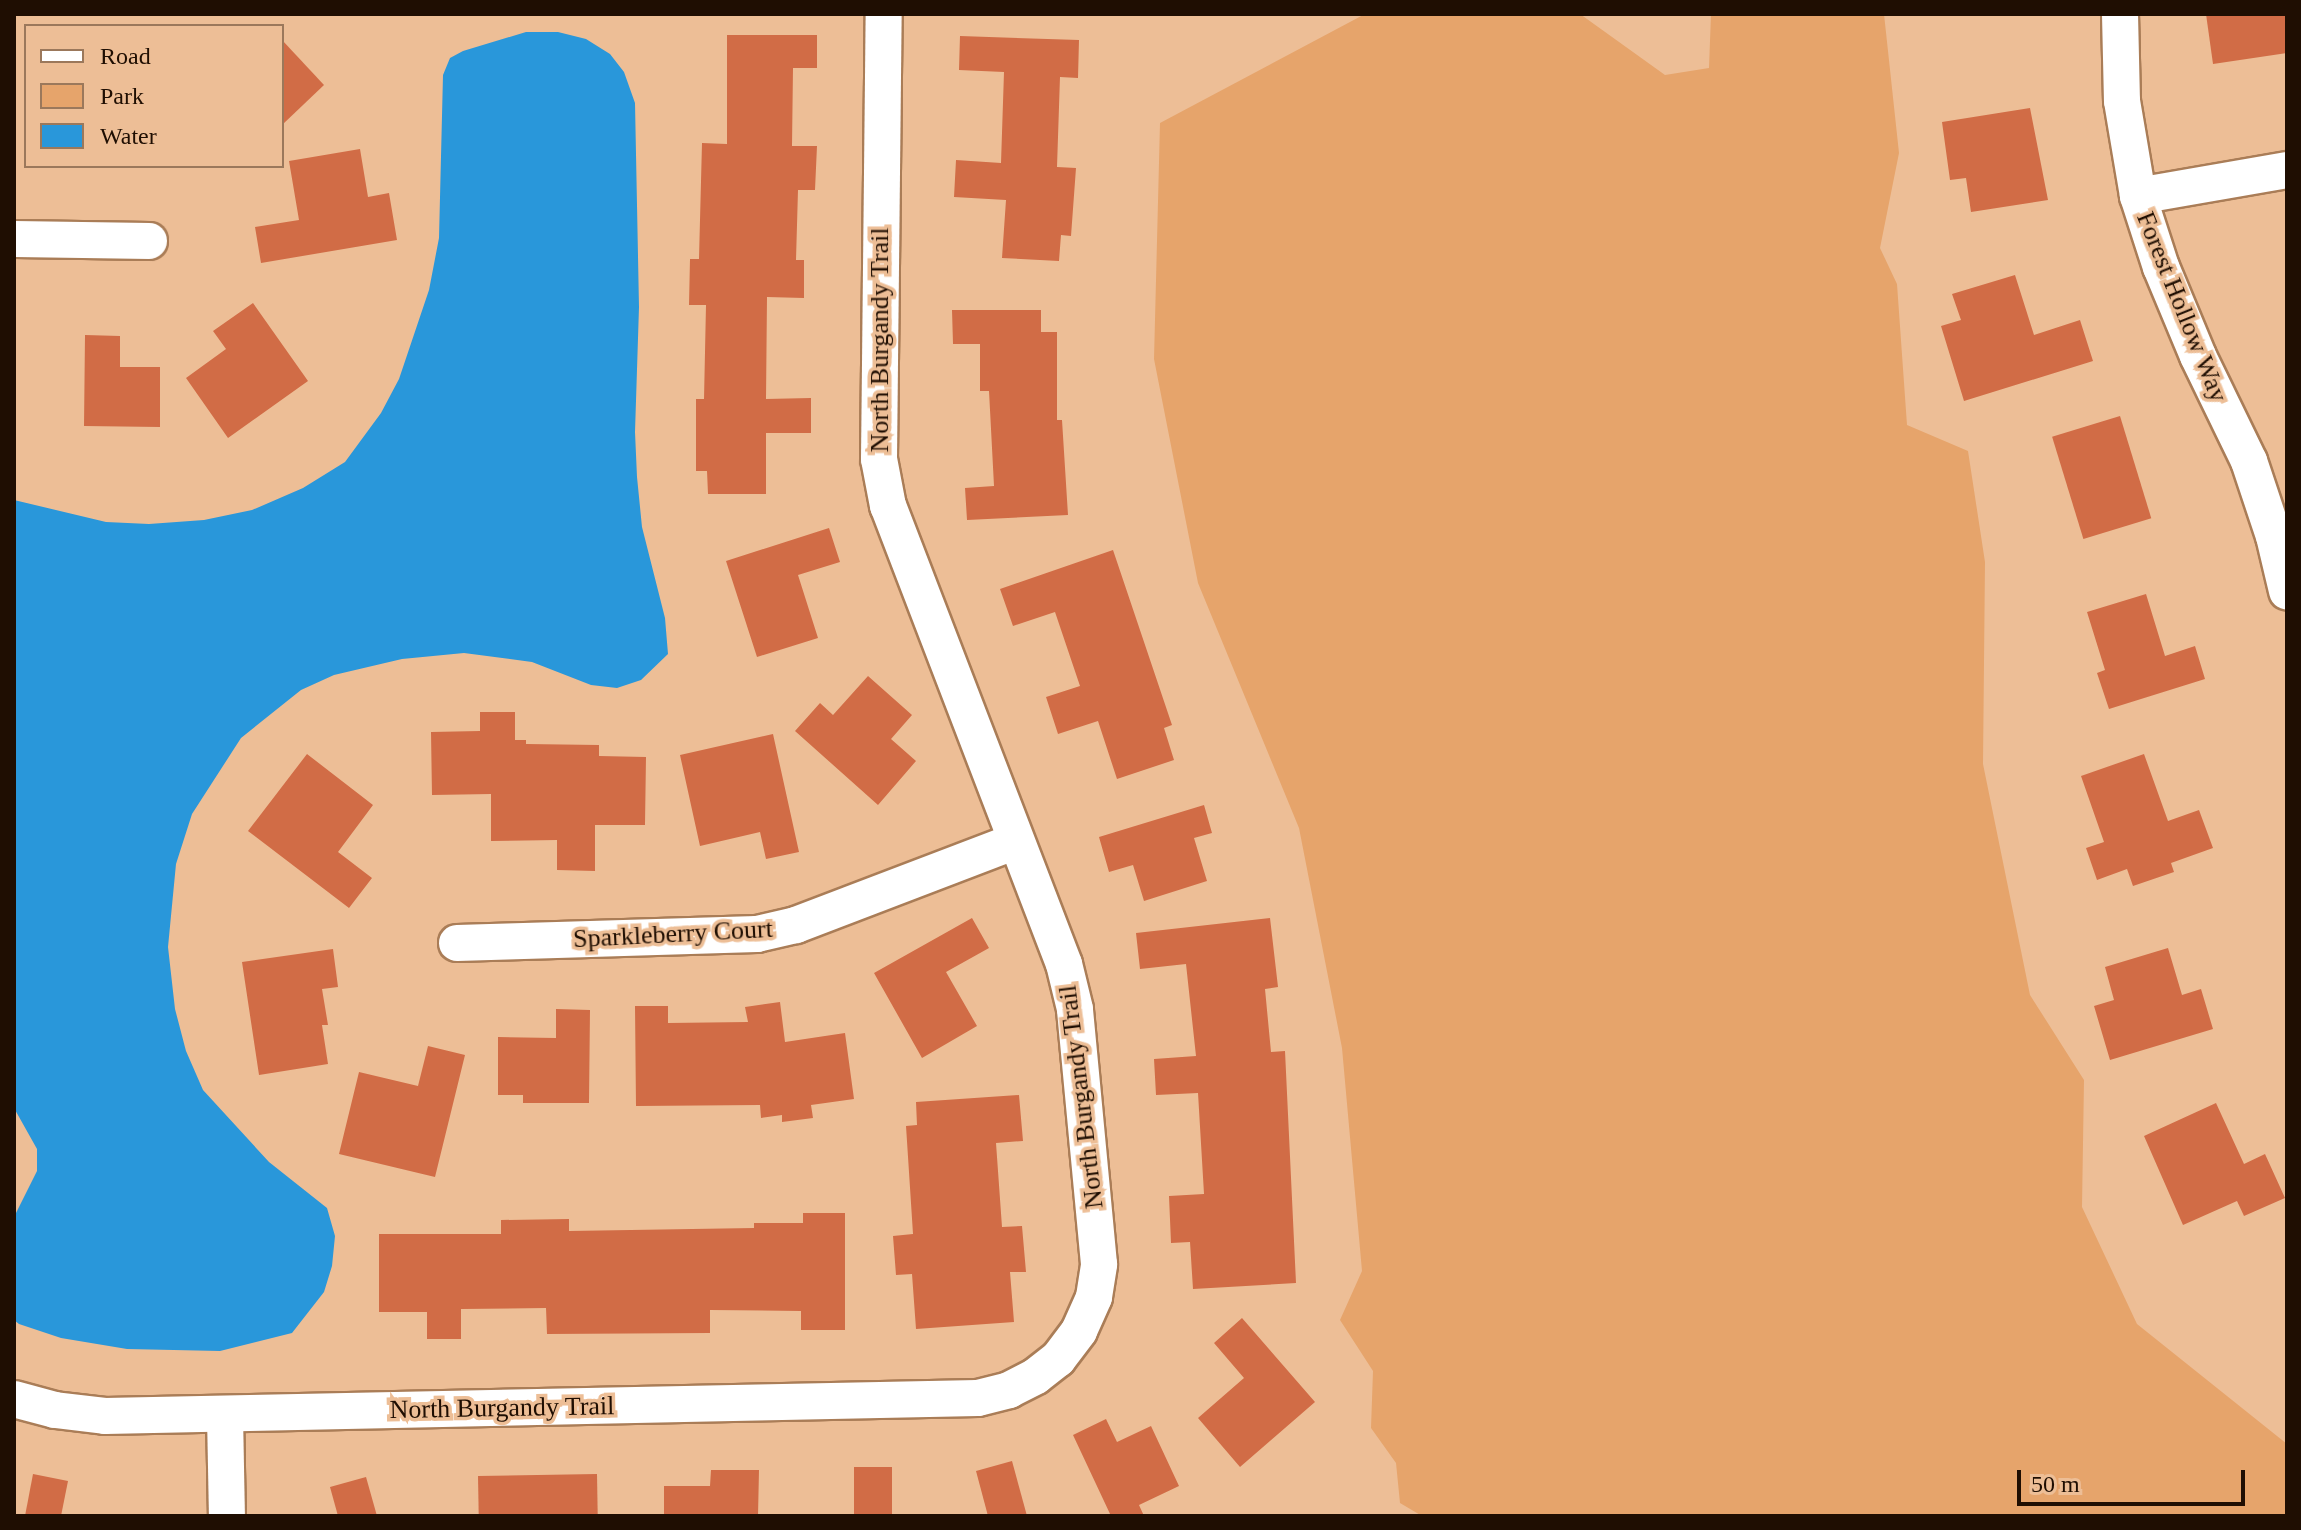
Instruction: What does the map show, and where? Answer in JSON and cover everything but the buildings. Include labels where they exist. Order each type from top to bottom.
[{"type":"street","name":"North Burgandy Trail","points":[[14,1399],[55,1410],[105,1416],[978,1398],[1009,1390],[1036,1376],[1058,1359],[1079,1331],[1094,1297],[1098,1246],[1075,1009],[1064,964],[888,506],[879,459],[884,14]]},
{"type":"street","name":"Forest Hollow Way","points":[[2120,14],[2122,101],[2138,196],[2161,267],[2198,356],[2249,461],[2274,536],[2287,591]]},
{"type":"street","points":[[2138,196],[2287,170]]},
{"type":"street","points":[[14,239],[149,241]]},
{"type":"street","name":"Sparkleberry Court","points":[[457,943],[757,934],[796,925],[1016,841]]},
{"type":"street","points":[[225,1415],[227,1516]]},
{"type":"green space","points":[[1365,14],[1580,14],[1665,75],[1709,68],[1711,14],[1884,14],[1899,153],[1880,248],[1897,284],[1907,425],[1968,451],[1985,562],[1983,764],[2030,995],[2084,1080],[2082,1207],[2137,1324],[2287,1444],[2287,1516],[1422,1516],[1400,1503],[1396,1463],[1371,1428],[1373,1371],[1340,1320],[1362,1271],[1342,1048],[1299,828],[1198,583],[1154,359],[1160,123]]},
{"type":"water","points":[[526,32],[558,32],[586,39],[610,54],[624,72],[635,103],[639,307],[635,432],[637,477],[642,527],[665,618],[668,654],[641,680],[617,688],[591,685],[532,662],[464,653],[402,659],[334,675],[301,690],[241,738],[192,814],[176,864],[168,947],[175,1009],[186,1051],[203,1090],[269,1162],[327,1208],[335,1236],[332,1266],[324,1292],[292,1333],[220,1351],[127,1349],[61,1338],[19,1324],[14,1320],[14,1217],[37,1171],[37,1149],[14,1108],[14,500],[106,522],[149,524],[204,520],[252,510],[303,488],[345,462],[381,413],[399,379],[429,290],[439,238],[443,75],[450,58],[463,51]]}]
